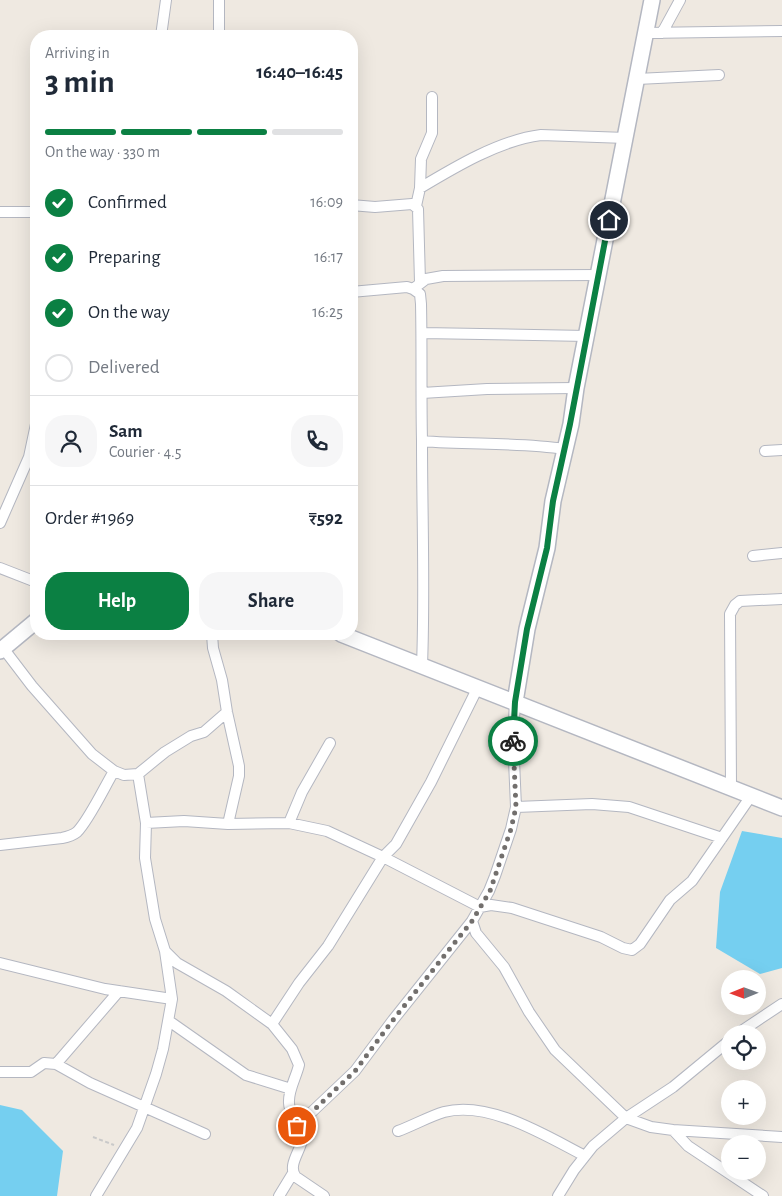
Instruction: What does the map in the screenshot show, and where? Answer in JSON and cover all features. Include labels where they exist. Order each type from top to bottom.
[{"type":"street","points":[[162,30],[166,0]]},
{"type":"street","points":[[219,0],[219,30]]},
{"type":"street","points":[[297,1126],[355,1071],[472,921],[496,876],[511,829],[516,807],[513,737],[515,702],[527,629],[547,548],[553,501],[565,449],[652,0]]},
{"type":"street","points":[[662,33],[680,0]]},
{"type":"street","points":[[645,32],[782,31]]},
{"type":"street","points":[[636,79],[720,75]]},
{"type":"street","points":[[422,665],[424,611],[422,332],[420,294],[417,286],[418,209],[416,206],[420,188],[421,158],[432,133],[432,97]]},
{"type":"street","points":[[420,188],[465,161],[529,137],[541,135],[626,138]]},
{"type":"street","points":[[358,206],[375,207],[412,204],[416,206]]},
{"type":"street","points":[[0,212],[30,212]]},
{"type":"street","points":[[358,291],[417,286],[426,279],[442,276],[598,275]]},
{"type":"street","points":[[422,332],[587,336]]},
{"type":"street","points":[[422,393],[487,389],[576,388]]},
{"type":"street","points":[[422,441],[451,444],[533,444],[565,449]]},
{"type":"street","points":[[765,451],[782,450]]},
{"type":"street","points":[[0,523],[30,452]]},
{"type":"street","points":[[753,556],[782,553]]},
{"type":"street","points":[[0,568],[30,580]]},
{"type":"street","points":[[731,787],[730,614],[740,601],[782,599]]},
{"type":"street","points":[[30,626],[1,649],[92,754],[124,775],[138,774],[165,752],[191,736],[204,732],[227,712]]},
{"type":"street","points":[[213,640],[240,766],[228,824]]},
{"type":"street","points":[[357,640],[782,808]]},
{"type":"street","points":[[272,1024],[328,946],[384,857],[396,844],[431,782],[478,687]]},
{"type":"street","points":[[289,823],[302,792],[330,742]]},
{"type":"street","points":[[0,845],[71,836],[77,831],[94,806],[114,770]]},
{"type":"street","points":[[96,1196],[137,1128],[164,1049],[172,999],[165,951],[156,919],[145,858],[146,823],[138,774]]},
{"type":"street","points":[[146,823],[184,821],[228,824],[289,823],[327,831],[384,857],[480,907],[491,905],[512,908],[601,937],[623,948],[632,950],[640,944],[670,900],[692,881],[751,796]]},
{"type":"street","points":[[516,807],[592,804],[629,807],[661,816],[722,838]]},
{"type":"street","points":[[472,921],[476,933],[504,967],[529,1012],[555,1050],[626,1118],[651,1127],[673,1130],[782,1137]]},
{"type":"street","points":[[165,951],[178,963],[226,991],[272,1024],[287,1043],[298,1062],[298,1070],[291,1089],[289,1104],[291,1115],[302,1135],[302,1140],[293,1167],[293,1174],[279,1196]]},
{"type":"street","points":[[0,963],[119,991],[172,999]]},
{"type":"street","points":[[56,1064],[119,991]]},
{"type":"street","points":[[750,1025],[782,1004]]},
{"type":"street","points":[[169,1021],[246,1075],[291,1089]]},
{"type":"street","points":[[558,1196],[593,1146],[626,1118],[673,1087],[721,1047]]},
{"type":"street","points":[[0,1072],[28,1072],[44,1063],[56,1064],[90,1083],[204,1134]]},
{"type":"street","points":[[398,1131],[444,1112],[486,1112],[502,1115],[585,1156]]},
{"type":"street","points":[[673,1130],[688,1146],[763,1196]]},
{"type":"street","points":[[293,1174],[324,1196]]},
{"type":"path","points":[[93,1136],[124,1150]]},
{"type":"water","points":[[742,831],[782,838],[782,968],[766,972],[766,970],[753,970],[716,948],[720,892]]},
{"type":"water","points":[[0,1105],[22,1110],[63,1151],[57,1196],[0,1196]]},
{"type":"way so far","points":[[297,1126],[364,1061],[382,1034],[472,921],[490,891],[511,829],[516,807],[513,741]]},
{"type":"route","points":[[513,741],[515,702],[527,629],[547,548],[553,501],[570,424],[609,220]]}]
